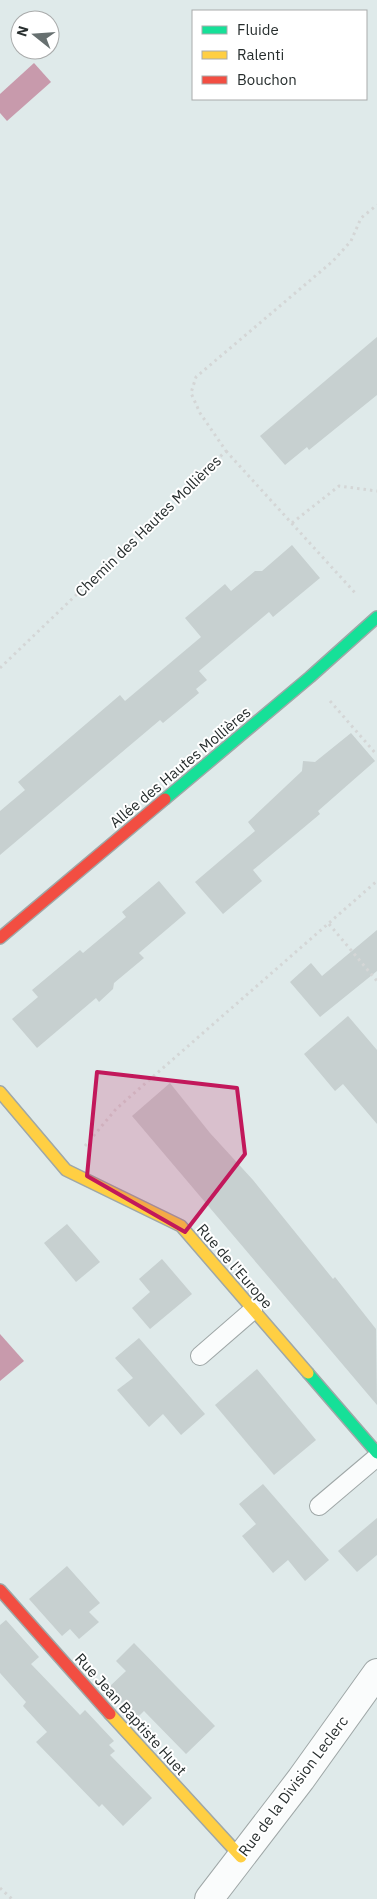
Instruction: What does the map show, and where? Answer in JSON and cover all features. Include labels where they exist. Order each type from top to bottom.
[{"type":"street","name":"Allée des Hautes Mollières","points":[[0,938],[310,677],[377,617]]},
{"type":"street","name":"Rue de l'Europe","points":[[0,1093],[66,1170],[181,1226],[377,1455]]},
{"type":"street","name":"Rue Jean Baptiste Huet","points":[[0,1590],[241,1857]]},
{"type":"street","name":"Rue de la Division Leclerc","points":[[209,1899],[301,1779],[377,1672]]},
{"type":"lane","points":[[200,1356],[253,1310]]},
{"type":"lane","points":[[319,1506],[377,1455]]},
{"type":"path","name":"Chemin des Hautes Mollières","points":[[0,668],[226,451],[200,413],[191,393],[196,377],[333,261],[351,241],[361,218],[377,205]]},
{"type":"path","points":[[226,451],[364,602]]},
{"type":"path","points":[[292,523],[339,486],[377,490]]},
{"type":"path","points":[[310,677],[377,755]]},
{"type":"path","points":[[66,1170],[116,1109],[377,881]]},
{"type":"path","points":[[329,924],[377,980]]},
{"type":"path","points":[[0,1888],[12,1899]]},
{"type":"highlighted area","points":[[97,1072],[237,1088],[245,1154],[185,1232],[87,1176]]},
{"type":"shaded area","points":[[34,63],[51,82],[7,121],[0,113],[0,94]]},
{"type":"shaded area","points":[[0,1334],[24,1361],[0,1381]]},
{"type":"building","points":[[377,337],[377,395],[309,450],[307,447],[285,465],[260,436]]},
{"type":"building","points":[[292,545],[320,578],[273,617],[269,612],[199,671],[207,680],[196,689],[199,693],[163,723],[160,720],[0,855],[0,811],[25,790],[18,782],[120,695],[125,701],[201,637],[185,618],[225,584],[231,591],[255,571],[262,571]]},
{"type":"building","points":[[351,733],[375,761],[318,811],[320,814],[253,870],[262,881],[223,914],[195,882],[255,831],[248,822],[302,771],[303,761],[315,762]]},
{"type":"building","points":[[159,881],[186,913],[139,953],[144,958],[114,983],[113,989],[99,1002],[96,998],[37,1048],[12,1019],[38,997],[32,990],[80,950],[83,953],[126,917],[122,912]]},
{"type":"building","points":[[377,930],[377,971],[320,1017],[290,982],[311,963],[322,976]]},
{"type":"building","points":[[348,1016],[377,1050],[377,1124],[343,1084],[335,1091],[304,1054]]},
{"type":"building","points":[[170,1083],[210,1133],[253,1180],[333,1279],[335,1277],[376,1329],[377,1405],[132,1116]]},
{"type":"building","points":[[67,1224],[100,1262],[76,1282],[44,1243]]},
{"type":"building","points":[[162,1259],[192,1294],[150,1329],[132,1308],[150,1292],[139,1279]]},
{"type":"building","points":[[139,1338],[205,1414],[181,1435],[163,1414],[149,1427],[117,1390],[133,1378],[115,1358]]},
{"type":"building","points":[[257,1369],[316,1440],[274,1475],[215,1405]]},
{"type":"building","points":[[263,1484],[329,1560],[305,1581],[288,1560],[273,1573],[242,1536],[256,1524],[239,1504]]},
{"type":"building","points":[[377,1518],[377,1555],[357,1572],[338,1551]]},
{"type":"building","points":[[67,1566],[100,1603],[89,1612],[99,1622],[79,1639],[70,1629],[62,1636],[29,1599]]},
{"type":"building","points":[[6,1620],[39,1657],[31,1664],[80,1715],[85,1710],[114,1741],[109,1745],[115,1751],[110,1755],[152,1798],[123,1826],[102,1804],[99,1807],[36,1742],[47,1732],[23,1706],[26,1702],[0,1673],[0,1625]]},
{"type":"building","points":[[134,1643],[215,1726],[186,1754],[144,1711],[136,1719],[108,1688],[126,1671],[116,1661]]},
{"type":"traffic: fast","points":[[165,799],[310,677],[377,617]]},
{"type":"traffic: fast","points":[[308,1373],[377,1453]]},
{"type":"traffic: slow","points":[[0,1092],[66,1170],[181,1226],[308,1373]]},
{"type":"traffic: slow","points":[[110,1714],[241,1857]]},
{"type":"traffic: jam","points":[[0,938],[165,799]]},
{"type":"traffic: jam","points":[[0,1590],[110,1714]]}]
